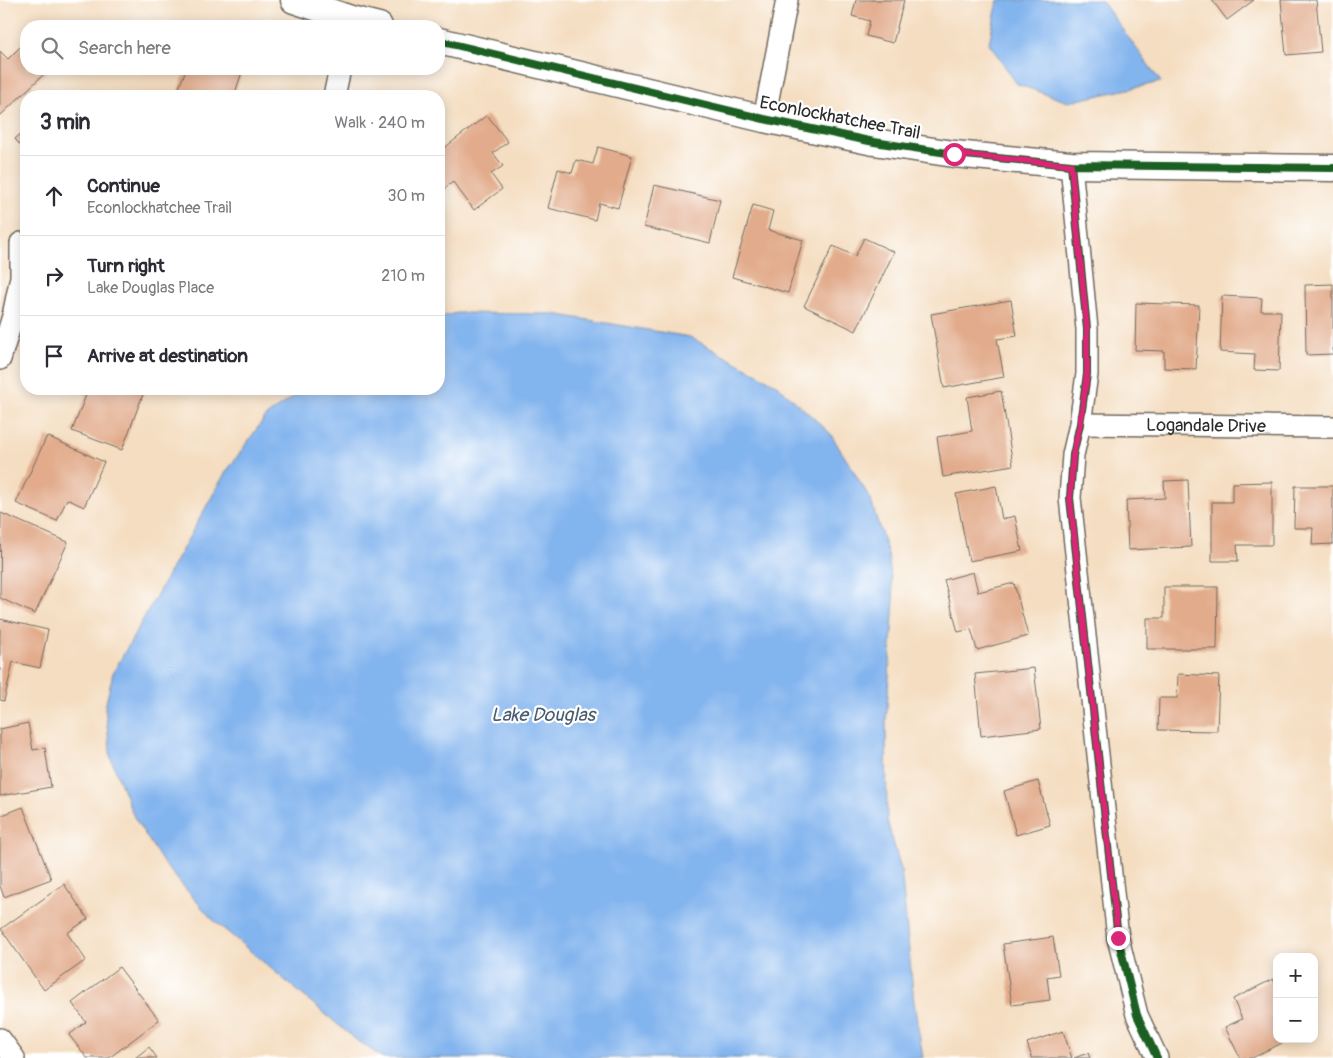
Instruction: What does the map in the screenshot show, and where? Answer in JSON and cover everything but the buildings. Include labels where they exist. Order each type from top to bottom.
[{"type":"street","points":[[294,0],[343,20]]},
{"type":"street","points":[[764,119],[787,0]]},
{"type":"street","name":"Econlockhatchee Trail","points":[[445,42],[764,119],[874,142],[936,152],[1071,165],[1333,168]]},
{"type":"street","points":[[335,90],[339,75]]},
{"type":"street","points":[[1071,165],[1087,329],[1087,374],[1080,424],[1073,455],[1070,498],[1118,938],[1137,1015],[1157,1058]]},
{"type":"street","points":[[0,359],[13,316],[20,282]]},
{"type":"street","name":"Logandale Drive","points":[[1080,424],[1333,427]]},
{"type":"street","points":[[0,1039],[14,1058]]},
{"type":"water","points":[[998,0],[1101,0],[1161,82],[1068,102],[1017,84],[989,43]]},
{"type":"water","name":"Lake Douglas","points":[[457,313],[553,314],[690,337],[776,384],[830,433],[870,498],[888,554],[894,600],[886,723],[887,821],[901,869],[914,1002],[923,1058],[383,1058],[355,1039],[211,918],[164,864],[134,817],[111,759],[105,707],[113,673],[224,475],[266,416],[296,395],[445,395],[445,316]]},
{"type":"cycle path","points":[[445,42],[764,119],[874,142],[954,154],[1071,165],[1333,168]]},
{"type":"cycle path","points":[[1071,165],[1087,329],[1087,374],[1080,424],[1073,455],[1070,498],[1118,938],[1137,1015],[1157,1058]]},
{"type":"route","points":[[954,154],[1071,165],[1087,329],[1087,374],[1080,424],[1073,455],[1070,498],[1118,938]]}]
